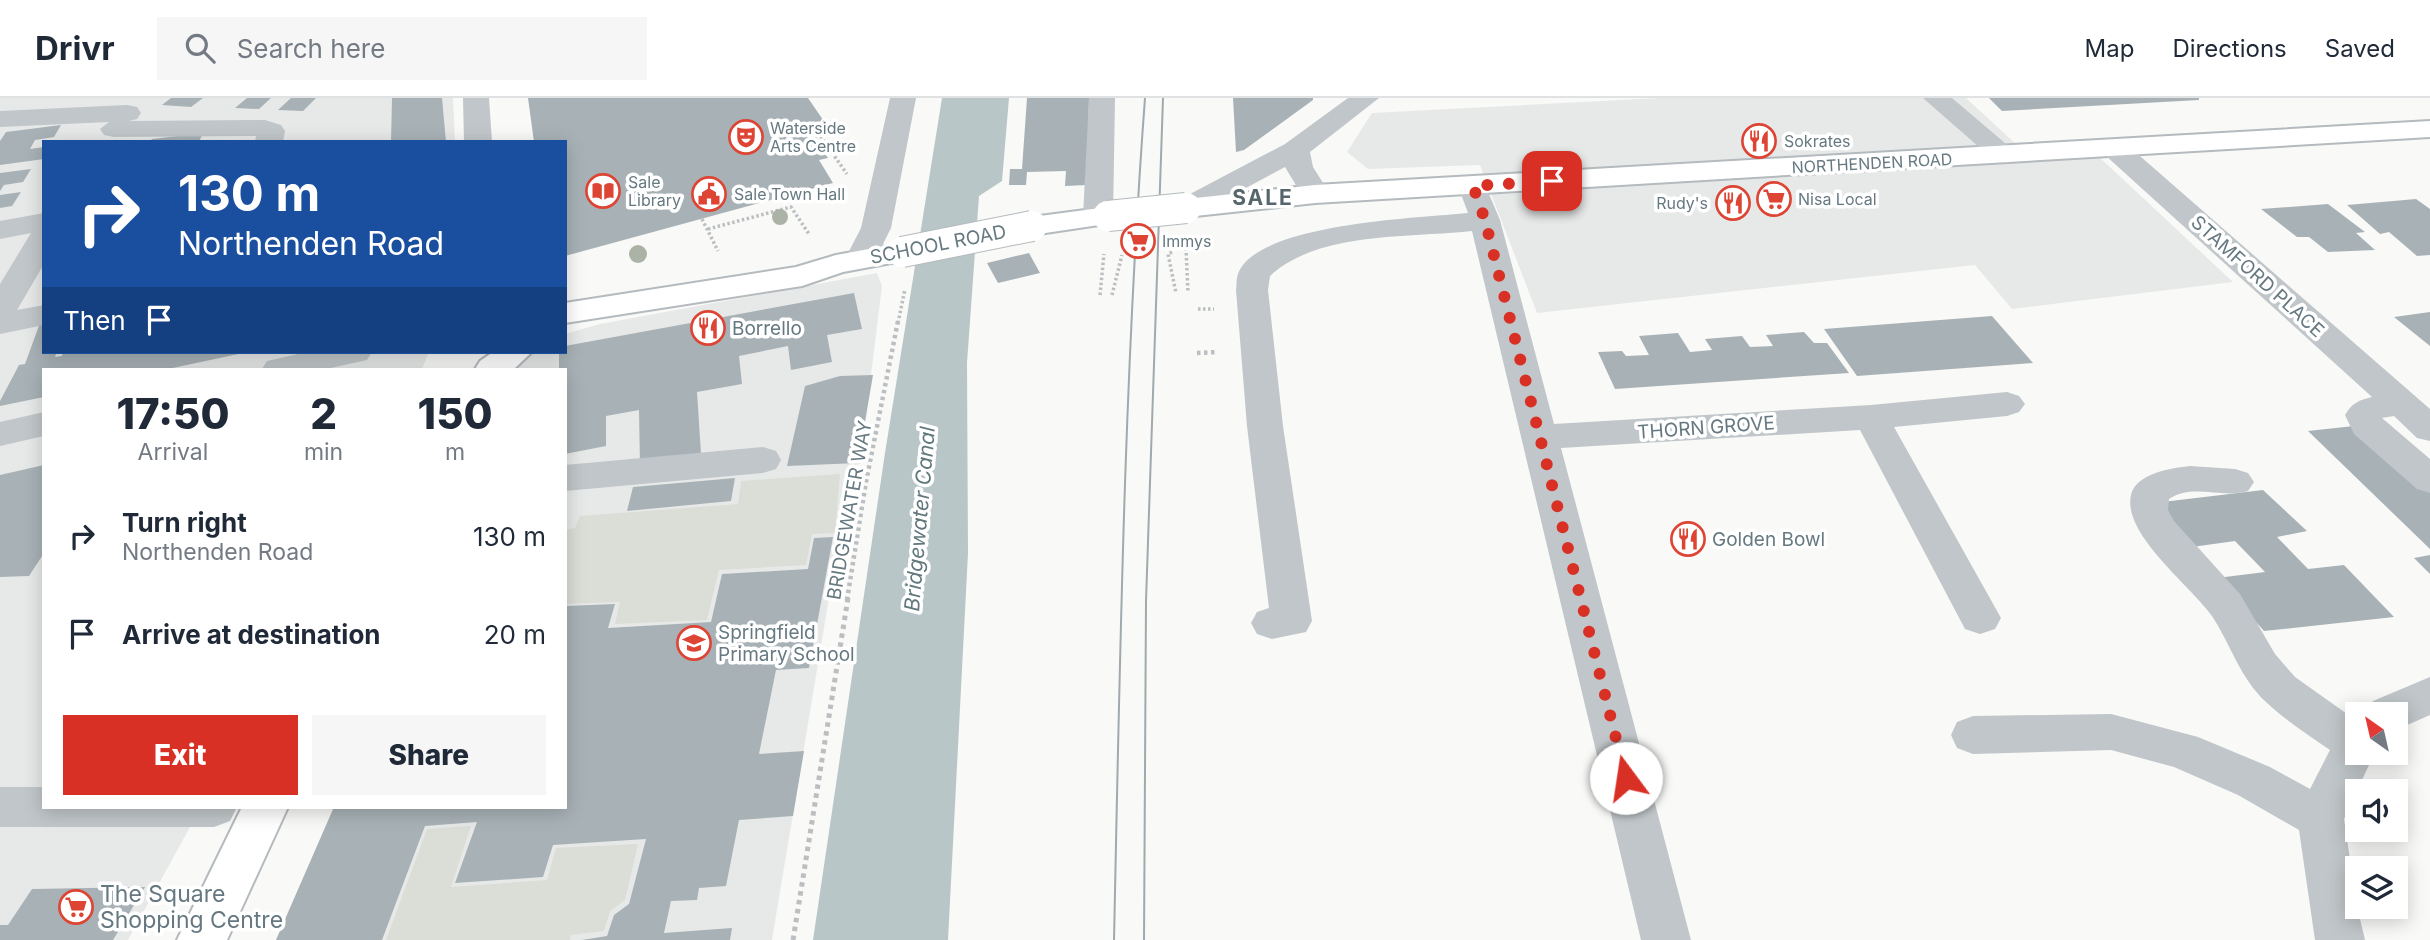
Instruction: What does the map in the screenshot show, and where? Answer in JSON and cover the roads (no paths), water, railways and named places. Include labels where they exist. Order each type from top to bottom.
[{"type":"main road","name":"NORTHENDEN ROAD","points":[[1315,194],[1479,203],[2005,155],[2430,129]]},
{"type":"main road","name":"SCHOOL ROAD","points":[[567,313],[802,276],[849,262],[1032,226],[1315,194]]},
{"type":"main road","points":[[567,285],[656,284],[849,262]]},
{"type":"main road","points":[[567,325],[610,314],[760,289],[802,276]]},
{"type":"main road","points":[[493,368],[512,354]]},
{"type":"main road","points":[[202,940],[264,809]]},
{"type":"street","points":[[476,98],[478,140]]},
{"type":"street","points":[[849,262],[876,228],[903,98]]},
{"type":"street","points":[[1102,98],[1103,216]]},
{"type":"street","points":[[1186,208],[1295,150],[1332,120],[1366,98]]},
{"type":"street","points":[[1936,98],[2005,155]]},
{"type":"street","points":[[0,119],[121,120],[265,128],[271,131],[270,140]]},
{"type":"street","name":"STAMFORD PLACE","points":[[2115,149],[2430,429]]},
{"type":"street","points":[[1295,150],[1299,167],[1315,194]]},
{"type":"street","points":[[1272,623],[1291,621],[1265,426],[1252,290],[1254,273],[1282,251],[1307,243],[1479,203],[1666,940]]},
{"type":"street","points":[[0,230],[42,222]]},
{"type":"street","points":[[0,311],[42,240]]},
{"type":"street","points":[[0,324],[42,315]]},
{"type":"street","points":[[283,368],[346,354]]},
{"type":"street","points":[[2400,403],[2371,409],[2363,415],[2367,425],[2430,480]]},
{"type":"street","name":"THORN GROVE","points":[[1540,437],[1871,416],[2007,404]]},
{"type":"street","points":[[1871,416],[1980,618]]},
{"type":"street","points":[[0,434],[42,424]]},
{"type":"street","points":[[567,478],[763,460]]},
{"type":"street","points":[[2235,482],[2186,478],[2162,483],[2150,494],[2149,510],[2159,530],[2226,605],[2267,674],[2280,689],[2345,736]]},
{"type":"street","points":[[2408,705],[2430,695]]},
{"type":"street","points":[[1973,735],[2111,732],[2182,750],[2254,781],[2321,819]]},
{"type":"street","points":[[2340,940],[2321,819],[2346,765]]},
{"type":"street","points":[[0,807],[42,807]]},
{"type":"water","name":"Bridgewater Canal","points":[[942,98],[1009,98],[1002,181],[979,196],[967,363],[968,553],[948,940],[813,940],[885,453]]},
{"type":"tram line","points":[[1114,940],[1128,413],[1145,98]]},
{"type":"tram line","points":[[1144,940],[1146,601],[1163,98]]},
{"type":"place","name":"Waterside Arts Centre","points":[[746,137]]},
{"type":"place","name":"Sokrates","points":[[1759,141]]},
{"type":"place","name":"Sale Library","points":[[603,191]]},
{"type":"place","name":"Sale Town Hall","points":[[709,194]]},
{"type":"place","name":"Nisa Local","points":[[1774,199]]},
{"type":"place","name":"Rudy's","points":[[1733,203]]},
{"type":"place","name":"Immys","points":[[1138,241]]},
{"type":"place","name":"Borrello","points":[[708,328]]},
{"type":"place","name":"Golden Bowl","points":[[1688,539]]},
{"type":"place","name":"Springfield Primary School","points":[[694,643]]},
{"type":"place","name":"The Square Shopping Centre","points":[[76,907]]},
{"type":"district","name":"SALE","points":[[1263,198]]}]
